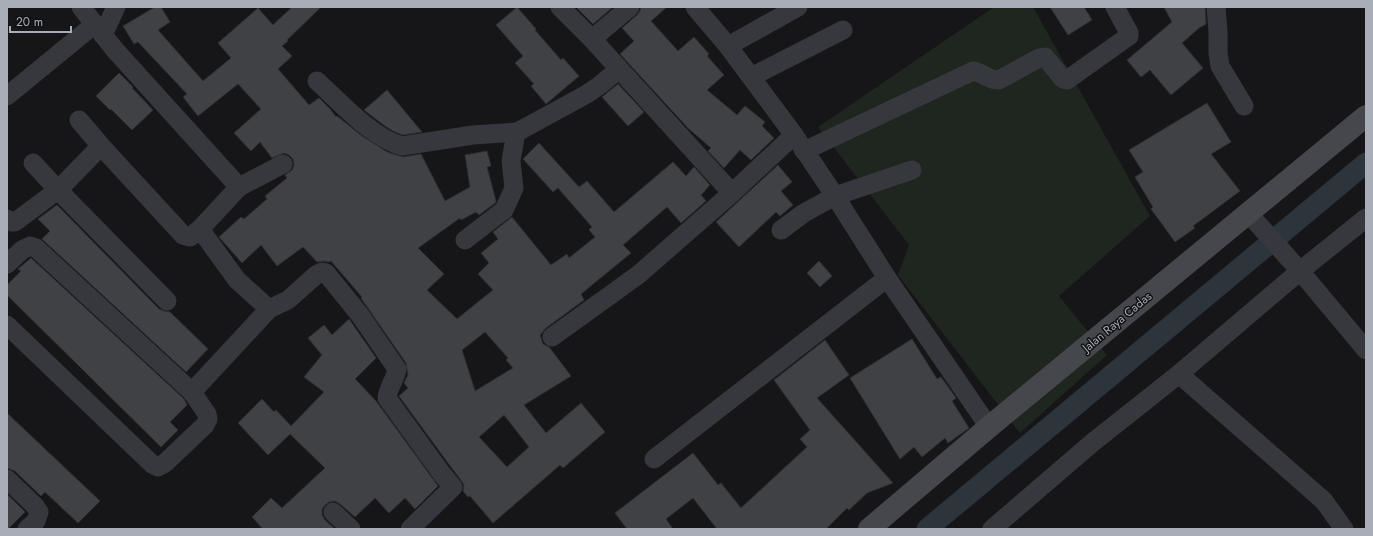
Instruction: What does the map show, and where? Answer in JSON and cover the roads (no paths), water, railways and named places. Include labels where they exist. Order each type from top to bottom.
[{"type":"street","points":[[81,7],[99,30],[239,187]]},
{"type":"street","points":[[7,96],[99,30],[116,7]]},
{"type":"street","points":[[560,7],[592,39],[732,193]]},
{"type":"street","points":[[592,39],[630,7]]},
{"type":"street","points":[[695,7],[728,46],[794,135],[887,278],[989,427]]},
{"type":"street","points":[[728,46],[798,7]]},
{"type":"street","points":[[804,150],[973,71],[995,81],[1039,58],[1045,57],[1063,79],[1067,80],[1129,36],[1129,33],[1115,7]]},
{"type":"street","points":[[1216,7],[1220,66],[1244,106]]},
{"type":"street","points":[[750,77],[843,30]]},
{"type":"street","points":[[317,81],[368,128],[394,144],[402,146],[473,135],[516,132],[587,94],[619,69]]},
{"type":"street","name":"Jalan Raya Cadas","points":[[869,529],[989,427],[1253,218],[1366,116]]},
{"type":"street","points":[[79,120],[183,235],[190,237],[200,229],[239,187],[283,164]]},
{"type":"street","points":[[465,240],[504,210],[514,188],[511,161],[516,132]]},
{"type":"street","points":[[552,337],[638,275],[732,193],[794,135]]},
{"type":"street","points":[[7,219],[11,222],[15,222],[58,190],[101,146]]},
{"type":"street","points":[[33,163],[167,301]]},
{"type":"street","points":[[781,230],[804,214],[835,196],[912,170]]},
{"type":"street","points":[[1253,218],[1295,265],[1366,350]]},
{"type":"street","points":[[992,529],[1092,443],[1179,374],[1295,265],[1366,218]]},
{"type":"street","points":[[200,229],[238,280],[269,310]]},
{"type":"street","points":[[7,264],[26,248],[30,246],[36,248],[192,392],[207,414],[208,419],[205,425],[165,463],[158,467],[152,464],[7,325]]},
{"type":"street","points":[[192,392],[269,310],[288,300],[316,274],[322,272],[326,274],[360,315],[396,369],[396,374],[388,390],[387,398],[453,487],[410,529]]},
{"type":"street","points":[[654,459],[887,278]]},
{"type":"street","points":[[1179,374],[1324,501],[1344,529]]},
{"type":"street","points":[[7,479],[35,506],[39,512],[36,520],[27,529]]},
{"type":"street","points":[[333,512],[351,529]]},
{"type":"waterway","points":[[927,529],[1366,163]]}]
